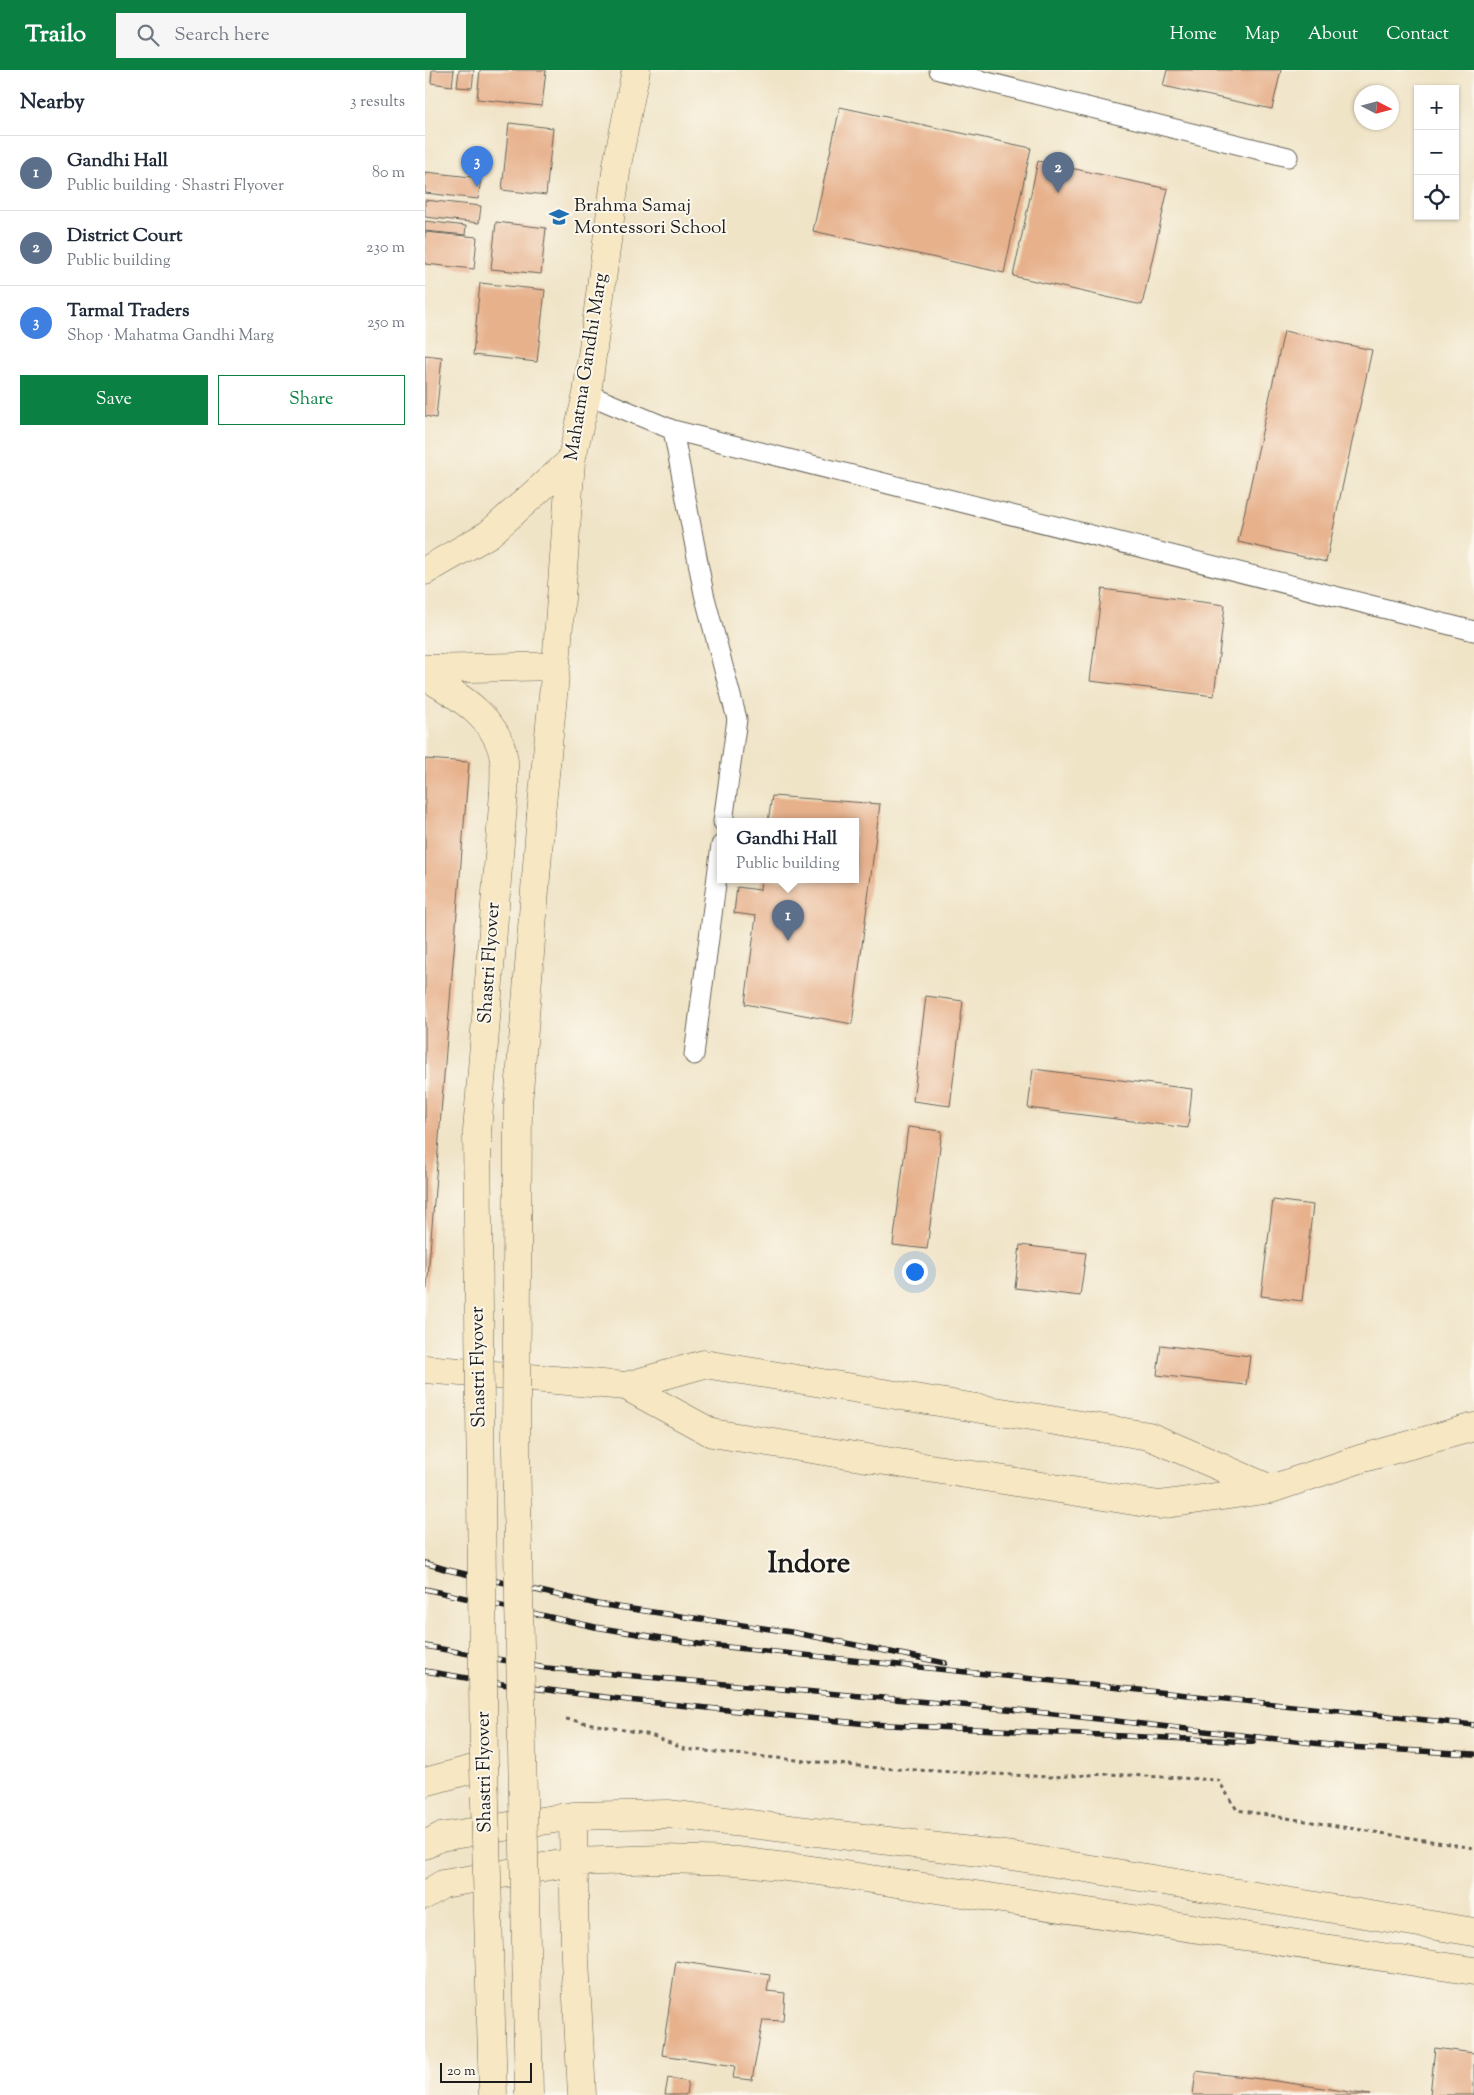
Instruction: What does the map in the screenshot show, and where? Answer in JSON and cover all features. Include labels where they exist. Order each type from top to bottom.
[{"type":"street","name":"Mahatma Gandhi Marg","points":[[556,666],[571,461],[587,394],[617,165],[636,70]]},
{"type":"street","points":[[425,571],[489,534],[571,461]]},
{"type":"street","points":[[425,669],[556,666]]},
{"type":"street","name":"Shastri Flyover","points":[[529,2095],[516,1450],[518,1105],[541,814],[556,666]]},
{"type":"street","name":"Shastri Flyover","points":[[425,676],[463,699],[494,730],[504,759],[504,792],[477,1132],[484,1766],[493,2095]]},
{"type":"street","points":[[425,1369],[626,1386],[704,1364],[1149,1436],[1271,1489]]},
{"type":"street","points":[[626,1386],[712,1433],[1159,1505],[1271,1489],[1360,1459],[1474,1427]]},
{"type":"street","points":[[425,1782],[484,1766]]},
{"type":"street","points":[[425,1845],[440,1837],[573,1816],[668,1814],[1011,1856],[1474,1932]]},
{"type":"street","points":[[573,1816],[575,1960],[582,2095]]},
{"type":"street","points":[[799,1830],[812,1870]]},
{"type":"street","points":[[425,1895],[443,1884],[573,1862],[662,1859],[737,1861],[812,1870],[1474,1970]]},
{"type":"lane","points":[[939,70],[1288,157]]},
{"type":"lane","points":[[587,394],[673,430],[1474,632]]},
{"type":"lane","points":[[673,430],[704,594],[737,719],[724,818]]},
{"type":"lane","points":[[694,1055],[717,876]]},
{"type":"path","points":[[566,1719],[651,1735],[684,1749],[879,1768],[1051,1777],[1108,1774],[1217,1780],[1237,1810],[1474,1848]]},
{"type":"building","points":[[432,70],[454,70],[452,86],[431,83]]},
{"type":"building","points":[[459,70],[474,70],[472,88],[457,87]]},
{"type":"building","points":[[480,70],[546,70],[542,106],[477,99]]},
{"type":"building","points":[[1167,70],[1281,70],[1272,109],[1163,86]]},
{"type":"building","points":[[840,107],[1031,148],[1004,273],[813,231]]},
{"type":"building","points":[[509,123],[553,128],[546,195],[502,190]]},
{"type":"building","points":[[1038,161],[1168,189],[1142,305],[1013,276]]},
{"type":"building","points":[[425,172],[481,178],[478,199],[425,193]]},
{"type":"building","points":[[425,200],[481,206],[479,223],[425,217]]},
{"type":"building","points":[[425,221],[466,226],[465,235],[425,231]]},
{"type":"building","points":[[496,222],[546,228],[541,274],[491,269]]},
{"type":"building","points":[[425,232],[477,237],[474,269],[425,264]]},
{"type":"building","points":[[480,283],[545,290],[537,362],[473,355]]},
{"type":"building","points":[[1284,331],[1372,350],[1326,562],[1238,542]]},
{"type":"building","points":[[425,355],[442,357],[436,418],[425,416]]},
{"type":"building","points":[[1102,589],[1225,605],[1214,696],[1090,681]]},
{"type":"building","points":[[425,759],[469,762],[427,1289],[425,1289]]},
{"type":"building","points":[[772,796],[880,804],[852,1024],[745,1004],[756,916],[734,913],[737,887],[760,890],[761,883],[859,883],[859,818],[769,818]]},
{"type":"building","points":[[926,996],[963,1001],[950,1106],[913,1101]]},
{"type":"building","points":[[1033,1069],[1192,1089],[1188,1128],[1028,1108]]},
{"type":"building","points":[[908,1127],[942,1131],[927,1249],[893,1245]]},
{"type":"building","points":[[1273,1200],[1313,1205],[1302,1301],[1261,1296]]},
{"type":"building","points":[[1020,1245],[1086,1253],[1080,1296],[1015,1288]]},
{"type":"building","points":[[1161,1345],[1250,1356],[1246,1385],[1157,1375]]},
{"type":"building","points":[[676,1961],[770,1975],[767,1991],[785,1993],[783,2021],[763,2020],[752,2080],[733,2078],[735,2066],[662,2055]]},
{"type":"building","points":[[1435,2048],[1474,2053],[1474,2095],[1430,2095]]},
{"type":"building","points":[[1196,2071],[1269,2080],[1370,2095],[1193,2095]]},
{"type":"building","points":[[668,2078],[688,2082],[686,2095],[665,2095]]},
{"type":"railway","points":[[425,1563],[597,1604],[791,1632],[945,1663]]},
{"type":"railway","points":[[425,1589],[595,1627],[699,1644],[1474,1725]]},
{"type":"railway","points":[[425,1646],[546,1668],[1018,1710],[1348,1747],[1474,1754]]},
{"type":"railway","points":[[425,1671],[508,1685],[628,1700],[868,1724],[1253,1742]]},
{"type":"place","name":"Tarmal Traders","points":[[477,187]]},
{"type":"place","name":"District Court","points":[[1058,193]]},
{"type":"place","name":"Brahma Samaj Montessori School","points":[[559,217]]},
{"type":"place","name":"Gandhi Hall","points":[[788,941]]},
{"type":"district","name":"Indore","points":[[809,1565]]}]
